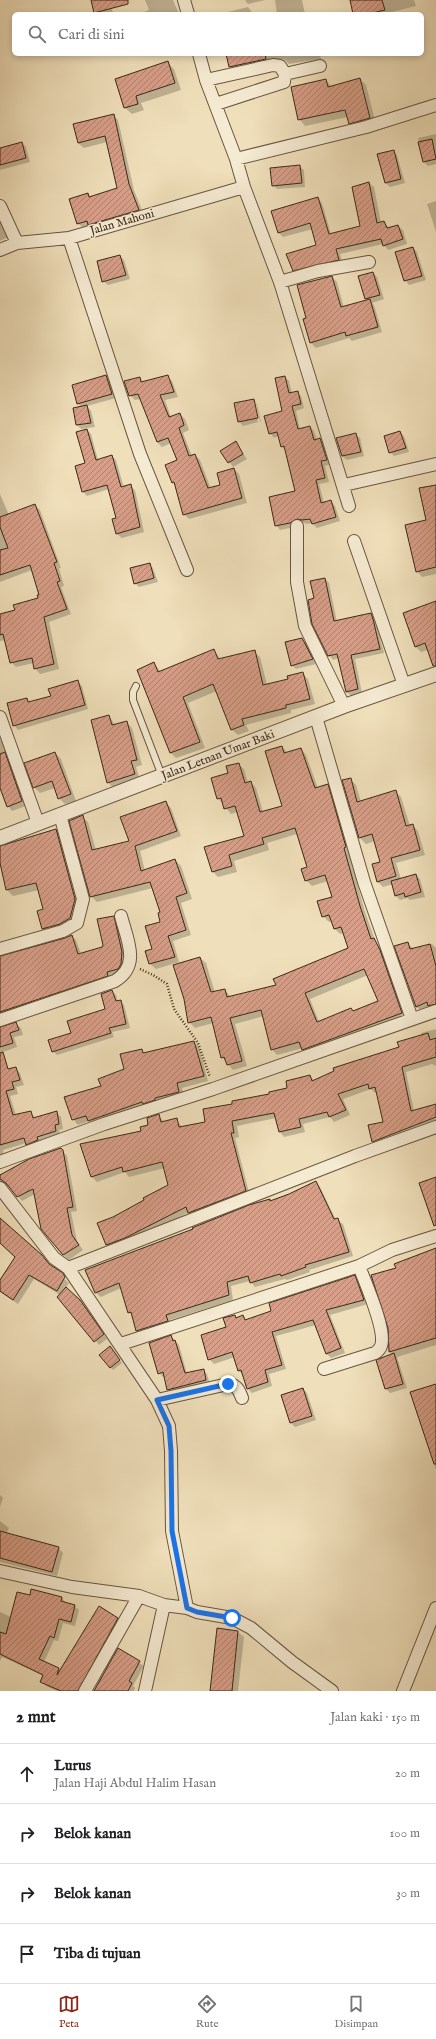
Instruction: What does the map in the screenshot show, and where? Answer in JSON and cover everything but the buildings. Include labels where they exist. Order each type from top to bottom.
[{"type":"street","points":[[184,0],[187,12]]},
{"type":"street","points":[[200,56],[206,80],[236,159],[244,187],[280,282],[344,485],[349,506]]},
{"type":"street","points":[[206,80],[273,65],[280,66],[285,74],[284,82],[216,104]]},
{"type":"street","points":[[285,74],[320,66]]},
{"type":"street","points":[[236,159],[366,127],[436,105]]},
{"type":"street","name":"Jalan Mahoni","points":[[0,250],[17,243],[69,238],[244,187]]},
{"type":"street","points":[[0,206],[17,243]]},
{"type":"street","points":[[69,238],[140,454],[187,570]]},
{"type":"street","points":[[280,282],[318,271],[369,262]]},
{"type":"street","points":[[344,485],[436,464]]},
{"type":"street","points":[[296,526],[296,582],[305,626],[344,706]]},
{"type":"street","points":[[354,541],[404,685]]},
{"type":"street","name":"Jalan Letnan Umar Baki","points":[[0,838],[344,706],[436,674]]},
{"type":"street","points":[[0,717],[38,823]]},
{"type":"street","points":[[316,717],[364,882],[412,1019]]},
{"type":"street","points":[[0,949],[63,931],[77,923],[84,898],[60,815]]},
{"type":"street","points":[[0,1020],[115,981],[128,971],[131,956],[121,916]]},
{"type":"street","points":[[0,1162],[104,1124],[213,1089],[436,1011]]},
{"type":"street","points":[[68,1268],[355,1156],[436,1127]]},
{"type":"street","points":[[0,1188],[54,1258],[68,1268],[121,1344],[157,1400],[169,1426],[171,1451],[172,1531],[187,1608]]},
{"type":"street","points":[[121,1344],[359,1266],[392,1250],[436,1236]]},
{"type":"street","points":[[324,1369],[375,1353],[381,1347],[382,1341],[378,1317],[359,1266]]},
{"type":"street","points":[[157,1400],[228,1384],[233,1384],[238,1388],[242,1398]]},
{"type":"street","points":[[0,1571],[72,1587],[139,1596],[164,1605],[187,1608],[197,1612],[232,1618],[251,1628],[292,1662],[332,1691]]},
{"type":"street","points":[[85,1691],[139,1596]]},
{"type":"street","points":[[145,1691],[164,1605]]},
{"type":"street","points":[[403,1691],[436,1608]]},
{"type":"lane","points":[[136,686],[132,692],[133,700],[162,776]]},
{"type":"path","points":[[130,964],[153,975],[167,984],[174,1009],[198,1043],[213,1089]]},
{"type":"route","points":[[228,1384],[157,1400],[169,1426],[171,1451],[172,1531],[187,1608],[197,1612],[232,1618]]}]
